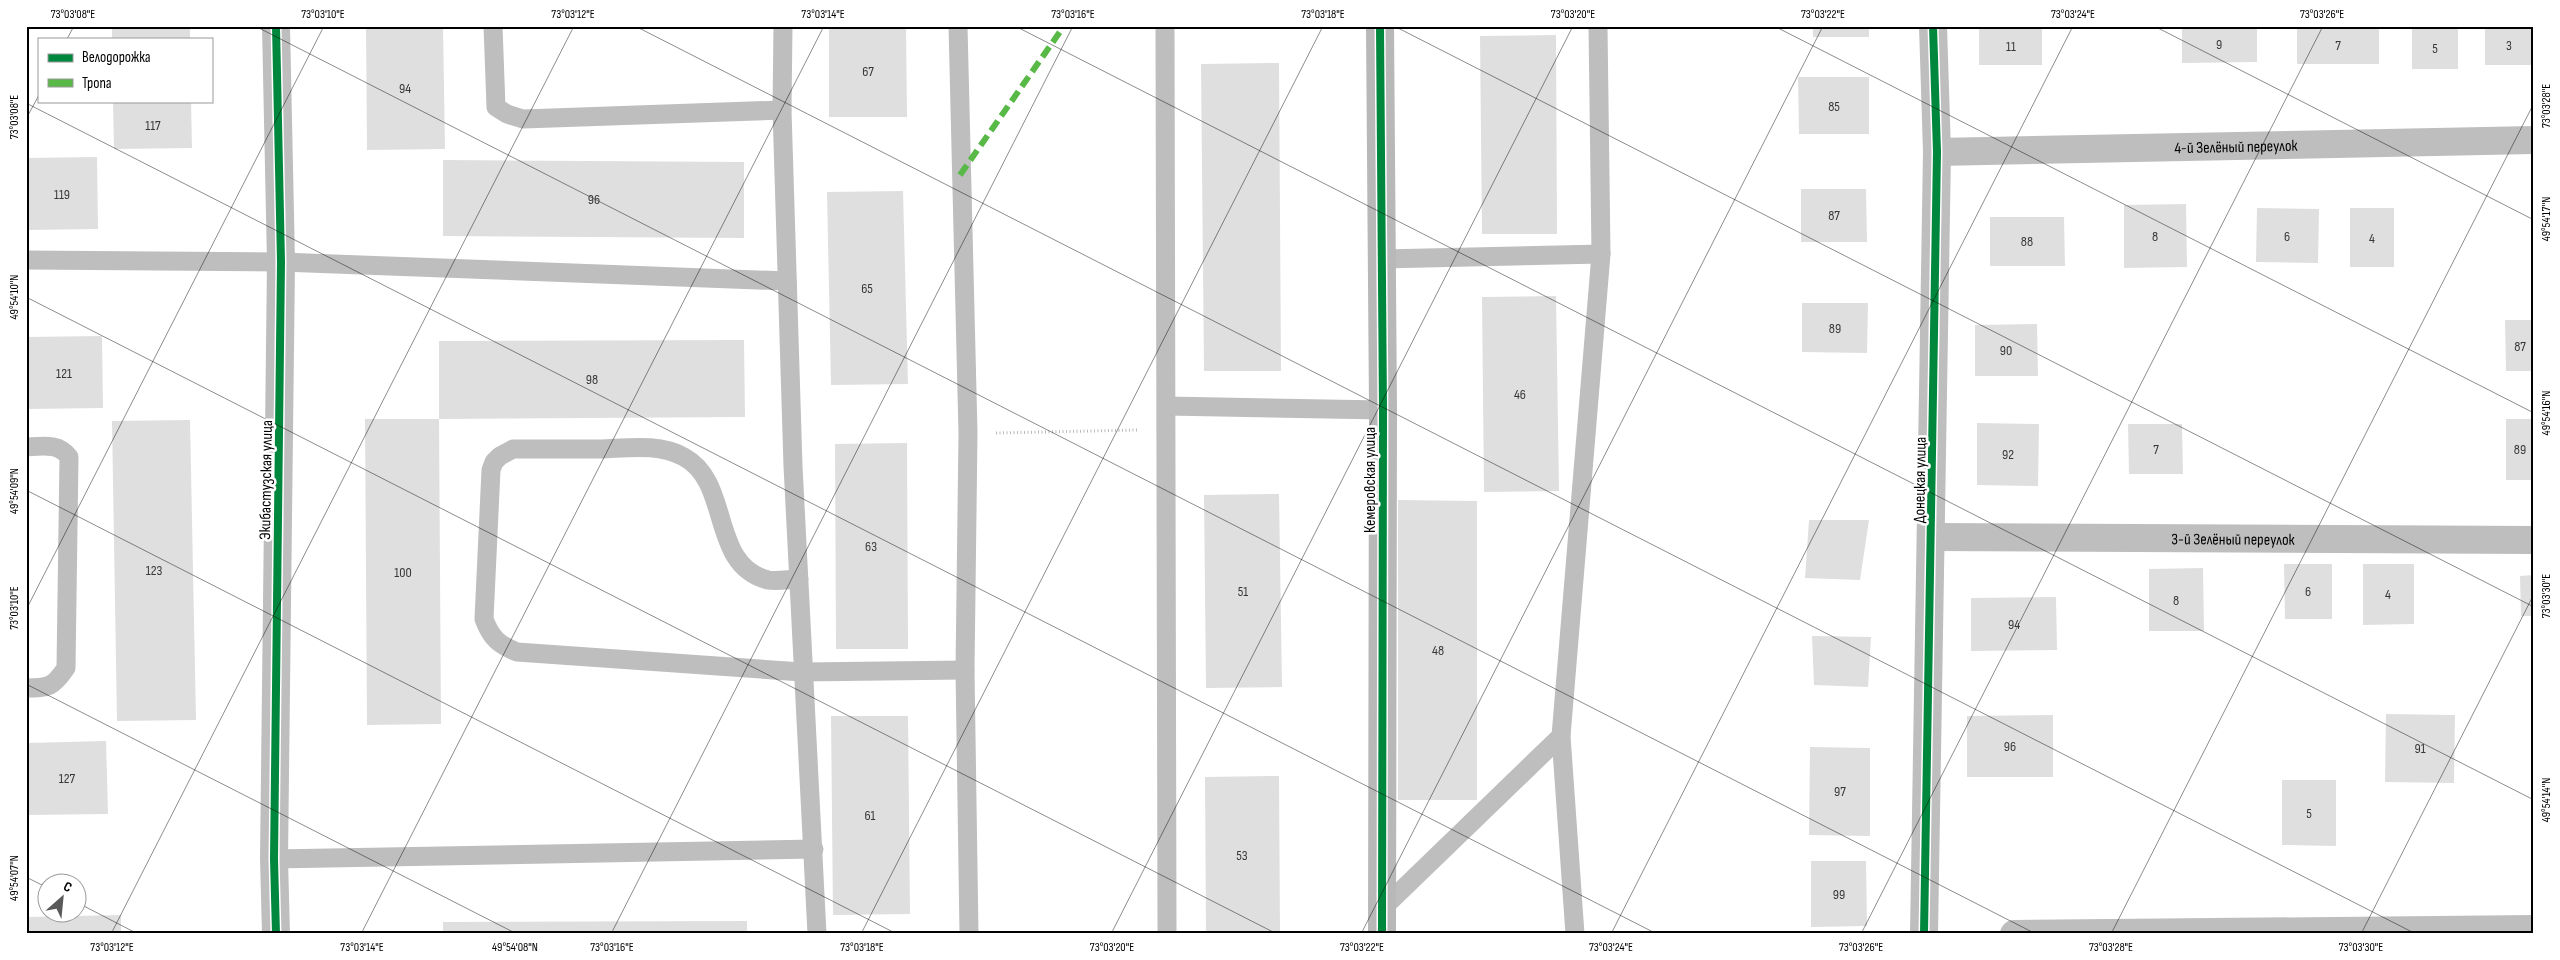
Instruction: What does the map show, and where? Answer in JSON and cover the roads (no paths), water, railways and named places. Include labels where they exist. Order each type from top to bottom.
[{"type":"street","name":"Экибастузская улица","points":[[276,26],[282,262],[274,859],[276,934]]},
{"type":"street","name":"Кемеровская улица","points":[[1380,26],[1383,410],[1382,922]]},
{"type":"street","name":"Донецкая улица","points":[[1924,934],[1937,152],[1933,26]]},
{"type":"street","name":"4-й Зелёный переулок","points":[[1937,152],[2534,140]]},
{"type":"street","name":"3-й Зелёный переулок","points":[[1932,537],[2534,540]]},
{"type":"street","points":[[2014,934],[2534,929]]},
{"type":"lane","points":[[493,26],[496,107],[514,117],[542,118],[782,110]]},
{"type":"lane","points":[[783,26],[782,110],[787,281],[802,672],[814,849],[817,934]]},
{"type":"lane","points":[[958,26],[968,433],[965,670],[969,934]]},
{"type":"lane","points":[[1165,26],[1168,429],[1167,934]]},
{"type":"lane","points":[[1575,934],[1561,736],[1601,254],[1598,26]]},
{"type":"lane","points":[[1382,259],[1601,254]]},
{"type":"lane","points":[[26,260],[282,262],[787,281]]},
{"type":"lane","points":[[1167,406],[1383,410]]},
{"type":"lane","points":[[26,446],[55,446],[64,450],[69,457],[66,668],[58,680],[47,688],[26,688]]},
{"type":"lane","points":[[799,579],[769,580],[748,571],[732,550],[702,471],[684,457],[661,448],[513,449],[494,462],[491,470],[484,620],[490,636],[503,647],[517,652],[802,672],[965,670]]},
{"type":"lane","points":[[1382,922],[1561,736]]},
{"type":"lane","points":[[274,859],[814,849]]}]
